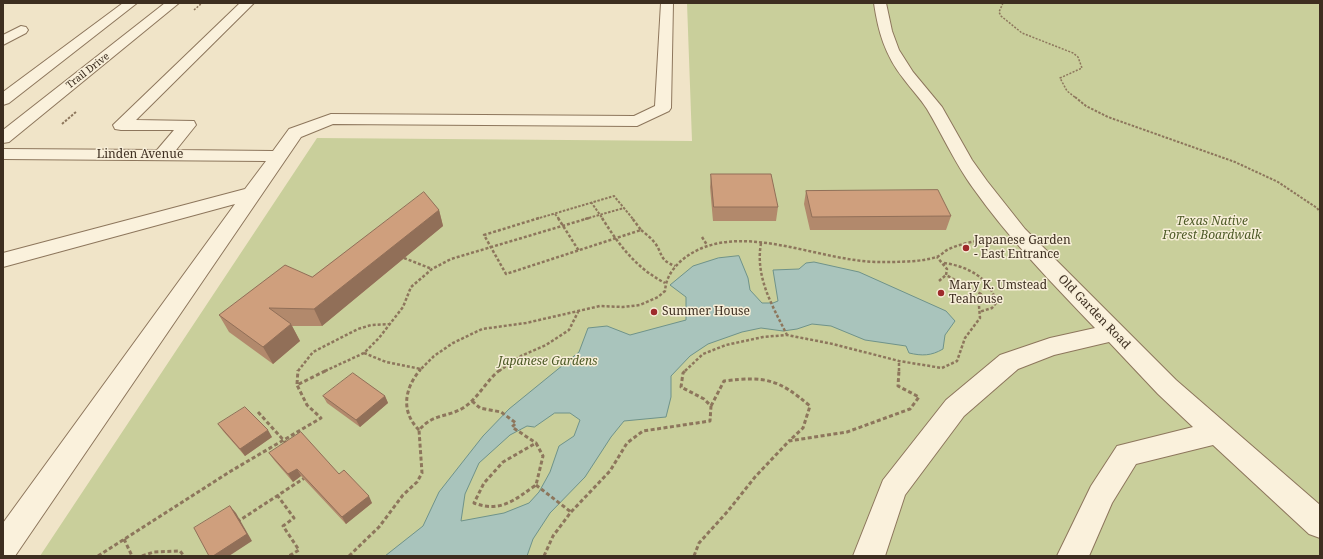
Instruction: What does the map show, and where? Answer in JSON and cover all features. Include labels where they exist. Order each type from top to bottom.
[{"type":"street","points":[[3,100],[131,3]]},
{"type":"street","name":"Trail Drive","points":[[3,138],[173,3]]},
{"type":"street","points":[[162,155],[188,125],[121,125],[248,3]]},
{"type":"street","points":[[3,548],[294,133],[331,119],[637,121],[663,108],[666,3]]},
{"type":"street","name":"Old Garden Road","points":[[880,3],[885,30],[892,50],[907,74],[934,107],[963,160],[980,185],[1018,234],[1167,387],[1320,524]]},
{"type":"street","points":[[3,30],[21,30],[3,41]]},
{"type":"street","name":"Linden Avenue","points":[[3,154],[278,156]]},
{"type":"street","points":[[3,260],[253,193]]},
{"type":"street","points":[[869,556],[893,489],[955,408],[1009,362],[1050,347],[1114,332]]},
{"type":"street","points":[[1073,556],[1101,496],[1127,454],[1218,432]]},
{"type":"path","points":[[1003,3],[999,12],[1001,16],[1022,33],[1064,49],[1078,57],[1082,68],[1077,71],[1063,74],[1060,78],[1067,91],[1086,106],[1108,116],[1234,162],[1278,182],[1317,208],[1320,212]]},
{"type":"path","points":[[642,230],[506,274],[484,235],[614,196],[642,230],[656,244],[659,253],[668,263],[675,266]]},
{"type":"path","points":[[591,202],[625,254],[641,270],[665,284]]},
{"type":"path","points":[[297,385],[350,358],[364,353],[391,324],[403,307],[411,287],[432,269],[451,260],[624,208]]},
{"type":"path","points":[[555,214],[578,251]]},
{"type":"path","points":[[419,430],[414,426],[407,403],[410,384],[421,369],[434,356],[453,343],[482,330],[578,312],[600,306],[623,307],[640,305],[658,297],[665,291],[665,284],[675,266],[691,254],[708,245],[732,242],[761,243],[865,262],[937,257],[942,252],[969,243],[1018,234]]},
{"type":"path","points":[[702,237],[708,245]]},
{"type":"path","points":[[761,243],[758,252],[759,271],[787,335]]},
{"type":"path","points":[[937,257],[944,263],[972,272],[985,281],[996,295],[996,303],[992,308],[979,312]]},
{"type":"path","points":[[404,258],[432,269]]},
{"type":"path","points":[[939,281],[946,275],[947,269],[944,263]]},
{"type":"path","points":[[711,406],[704,399],[681,387],[683,372],[703,354],[726,345],[763,337],[787,335],[899,361],[942,368],[957,361],[958,348],[968,332],[980,318],[979,312],[981,294],[946,275]]},
{"type":"path","points":[[349,556],[380,527],[403,495],[417,482],[422,473],[419,430],[427,421],[462,408],[472,401],[497,372],[522,356],[546,345],[569,330],[578,312]]},
{"type":"path","points":[[98,556],[231,471],[321,418],[307,405],[297,385],[298,370],[313,352],[358,329],[371,325],[391,324]]},
{"type":"path","points":[[364,353],[386,362],[421,369]]},
{"type":"path","points":[[789,441],[847,432],[910,409],[919,397],[898,386],[899,361]]},
{"type":"path","points":[[544,556],[553,536],[571,512],[610,471],[627,443],[643,431],[710,420],[711,406],[724,381],[747,378],[772,379],[793,392],[810,406],[803,428],[755,477],[728,511],[699,543],[694,556]]},
{"type":"path","points":[[472,401],[480,408],[501,412],[516,423],[512,427],[536,442],[543,456],[536,485],[509,503],[488,508],[474,503],[484,483],[503,462],[536,442]]},
{"type":"path","points":[[258,412],[288,446]]},
{"type":"path","points":[[231,526],[312,473]]},
{"type":"path","points":[[536,485],[571,512]]},
{"type":"path","points":[[277,496],[294,518],[283,526],[299,550],[289,556]]},
{"type":"path","points":[[124,539],[132,556]]},
{"type":"path","points":[[142,556],[154,552],[180,551],[184,556]]},
{"type":"green space","points":[[687,3],[1320,3],[1320,556],[40,556],[317,138],[692,141]]},
{"type":"water","points":[[739,256],[748,278],[750,290],[762,303],[773,303],[778,301],[773,270],[799,269],[806,263],[814,262],[859,272],[946,311],[955,321],[945,335],[943,349],[926,355],[909,353],[906,346],[865,340],[831,326],[812,324],[797,329],[783,331],[761,328],[742,332],[708,344],[690,356],[671,376],[671,397],[666,417],[624,421],[611,437],[585,477],[550,513],[533,539],[527,556],[385,556],[423,526],[439,492],[483,436],[509,409],[579,352],[588,328],[607,326],[630,335],[686,320],[686,297],[670,285],[693,266],[718,258]],"holes":[[[555,413],[570,413],[580,420],[574,436],[559,446],[550,472],[539,492],[529,503],[504,513],[461,521],[465,494],[479,463],[510,435],[527,426],[534,427]]]},
{"type":"building","points":[[711,174],[771,174],[778,207],[714,207]]},
{"type":"building","points":[[938,190],[951,216],[812,217],[806,191]]},
{"type":"building","points":[[424,192],[439,210],[314,309],[269,308],[291,324],[263,347],[219,315],[285,265],[312,277]]},
{"type":"building","points":[[353,373],[385,396],[356,420],[323,396]]},
{"type":"building","points":[[245,407],[268,430],[240,449],[218,424]]},
{"type":"building","points":[[301,432],[339,474],[344,470],[369,496],[342,517],[297,469],[288,474],[269,453]]},
{"type":"building","points":[[230,506],[247,534],[213,556],[209,556],[194,528]]},
{"type":"place","name":"Japanese Garden - East Entrance","points":[[966,248]]},
{"type":"place","name":"Mary K. Umstead Teahouse","points":[[941,293]]},
{"type":"place","name":"Summer House","points":[[654,312]]},
{"type":"park label","name":"Texas Native Forest Boardwalk","points":[[1212,229]]},
{"type":"park label","name":"Japanese Gardens","points":[[548,362]]}]
